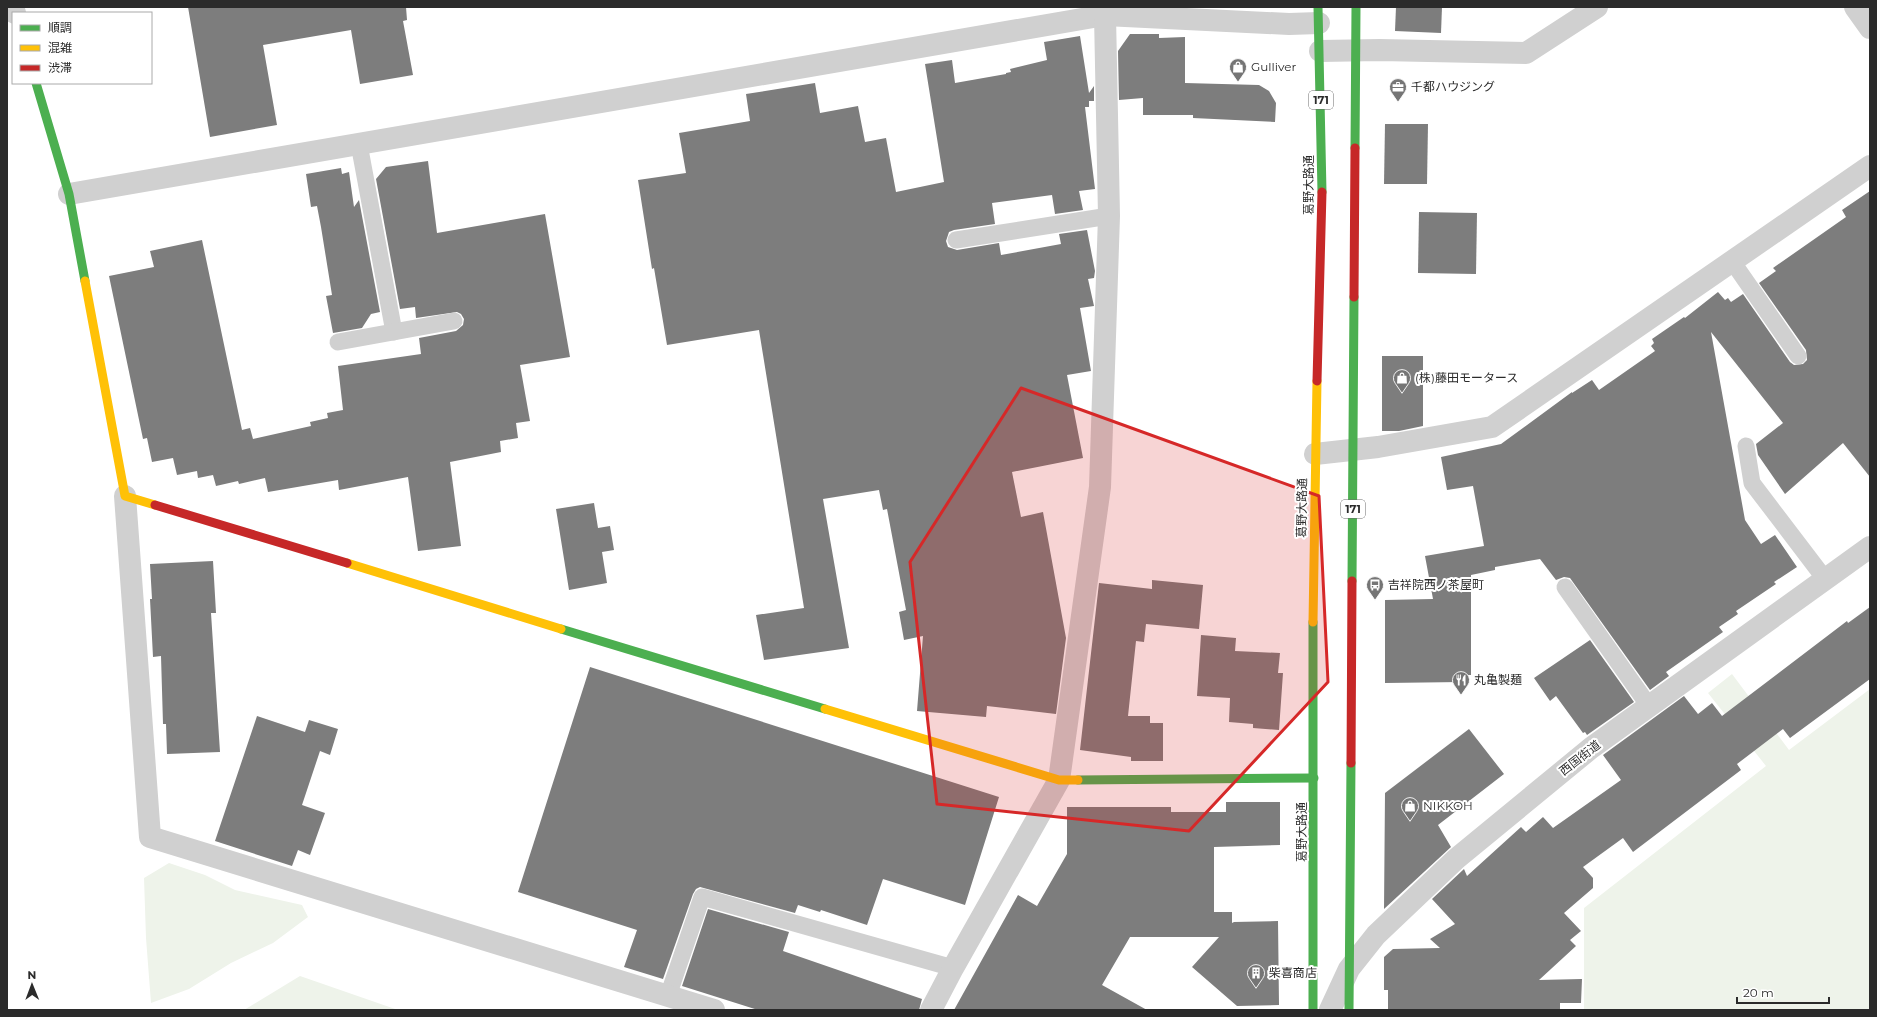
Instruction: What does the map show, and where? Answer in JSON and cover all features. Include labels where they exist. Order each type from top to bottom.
[{"type":"main road","name":"171","points":[[1349,1010],[1356,7]]},
{"type":"main road","name":"葛野大路通","points":[[1313,1010],[1314,778],[1312,742],[1315,454],[1322,194],[1318,15]]},
{"type":"main road","points":[[36,84],[69,194],[125,496],[1060,780],[1314,778]]},
{"type":"street","points":[[1320,52],[1526,53],[1597,7]]},
{"type":"street","points":[[1856,7],[1870,28]]},
{"type":"street","points":[[931,1010],[952,968],[1060,780],[1100,487],[1109,216],[1105,14]]},
{"type":"street","points":[[69,194],[1105,14],[1289,24],[1318,15]]},
{"type":"street","points":[[1315,454],[1353,450],[1492,427],[1870,166]]},
{"type":"street","points":[[125,496],[150,837],[714,1010]]},
{"type":"street","name":"西国街道","points":[[1330,1010],[1349,969],[1376,935],[1456,859],[1591,748],[1870,547]]},
{"type":"lane","points":[[359,144],[394,332]]},
{"type":"lane","points":[[956,240],[1109,216]]},
{"type":"lane","points":[[1732,261],[1798,356]]},
{"type":"lane","points":[[338,342],[454,321]]},
{"type":"lane","points":[[1746,446],[1752,483],[1825,579]]},
{"type":"lane","points":[[1565,587],[1649,706]]},
{"type":"lane","points":[[668,996],[702,897],[952,968]]},
{"type":"highlighted area","points":[[1021,388],[1319,496],[1328,682],[1189,831],[937,804],[910,562]]},
{"type":"shaded area","points":[[1732,674],[1789,750],[1870,689],[1870,1010],[1584,1010],[1584,908],[1766,766],[1708,693]]},
{"type":"shaded area","points":[[169,863],[205,875],[235,890],[302,905],[308,917],[273,943],[231,963],[189,989],[151,1003],[146,938],[144,878]]},
{"type":"shaded area","points":[[300,976],[398,1010],[244,1010]]},
{"type":"building","points":[[188,7],[406,7],[407,20],[403,21],[413,75],[360,84],[351,30],[263,45],[277,125],[210,137]]},
{"type":"building","points":[[1396,7],[1442,7],[1441,33],[1395,31]]},
{"type":"building","points":[[1130,34],[1159,34],[1159,38],[1185,37],[1185,83],[1259,85],[1269,91],[1276,103],[1275,122],[1193,118],[1193,115],[1143,115],[1143,98],[1119,100],[1118,51]]},
{"type":"building","points":[[1080,36],[1089,93],[1094,86],[1094,101],[1089,101],[1089,107],[1085,107],[1095,189],[1079,191],[1083,210],[1055,214],[1052,195],[992,203],[995,224],[954,230],[949,232],[946,241],[948,247],[957,250],[999,243],[1001,255],[1061,244],[1059,234],[1087,230],[1095,271],[1094,278],[1088,279],[1094,306],[1080,308],[1091,371],[1067,375],[1083,458],[1012,472],[1021,517],[1043,512],[1066,638],[1056,714],[987,706],[986,717],[917,711],[923,636],[904,640],[899,612],[906,610],[887,509],[883,510],[879,490],[823,499],[849,648],[764,660],[756,615],[804,608],[759,330],[667,345],[654,268],[652,269],[638,180],[686,173],[679,133],[750,121],[746,94],[815,83],[820,113],[858,106],[865,142],[886,138],[896,192],[944,182],[925,64],[952,60],[955,83],[1006,74],[1011,72],[1010,69],[1047,60],[1044,42]]},
{"type":"building","points":[[1385,124],[1428,124],[1427,184],[1384,184]]},
{"type":"building","points":[[428,161],[437,233],[545,214],[570,357],[520,365],[530,421],[516,423],[518,438],[500,441],[501,452],[450,462],[461,546],[418,551],[408,477],[339,490],[338,480],[268,492],[265,478],[239,484],[238,481],[216,486],[213,475],[198,478],[197,471],[177,475],[173,458],[152,462],[147,438],[143,439],[109,276],[154,267],[150,251],[202,240],[242,430],[250,428],[253,439],[311,426],[310,422],[328,418],[327,413],[343,410],[338,366],[421,354],[419,338],[456,331],[463,325],[464,319],[461,314],[457,312],[416,318],[415,307],[400,309],[376,179],[386,167]]},
{"type":"building","points":[[341,168],[342,174],[349,172],[354,207],[359,200],[380,312],[371,314],[362,328],[333,333],[326,296],[332,295],[321,227],[317,206],[311,207],[306,174]]},
{"type":"building","points":[[1870,191],[1870,477],[1843,443],[1785,494],[1758,455],[1756,444],[1783,423],[1711,332],[1745,520],[1761,544],[1775,535],[1797,567],[1774,582],[1776,584],[1736,611],[1738,614],[1719,627],[1723,632],[1666,672],[1669,676],[1650,690],[1570,578],[1564,577],[1556,580],[1540,559],[1495,567],[1495,570],[1471,575],[1471,675],[1462,675],[1462,682],[1385,683],[1385,600],[1433,599],[1425,556],[1484,546],[1473,486],[1447,490],[1441,457],[1501,444],[1572,392],[1592,380],[1599,390],[1655,351],[1651,346],[1654,343],[1652,339],[1684,317],[1685,318],[1718,292],[1725,300],[1728,298],[1731,302],[1743,294],[1790,362],[1794,365],[1803,364],[1807,360],[1806,350],[1759,283],[1776,271],[1773,268],[1846,217],[1842,210]]},
{"type":"building","points":[[1419,212],[1477,213],[1476,274],[1418,273]]},
{"type":"building","name":"(株)藤田モータース","points":[[1382,356],[1423,356],[1423,426],[1399,431],[1382,431]]},
{"type":"building","points":[[594,503],[598,528],[610,526],[614,550],[602,552],[607,583],[569,590],[556,509]]},
{"type":"building","points":[[213,561],[216,613],[211,613],[220,752],[167,754],[166,724],[163,724],[161,656],[153,657],[150,564]]},
{"type":"building","points":[[1152,580],[1203,585],[1199,629],[1146,624],[1144,642],[1136,641],[1128,716],[1150,716],[1150,723],[1163,723],[1163,761],[1131,761],[1131,757],[1080,750],[1099,583],[1152,589]]},
{"type":"building","points":[[1870,607],[1870,679],[1790,738],[1783,729],[1737,764],[1741,770],[1633,852],[1623,838],[1583,867],[1593,878],[1593,888],[1564,913],[1581,931],[1570,940],[1576,946],[1539,980],[1582,979],[1581,1003],[1560,1003],[1560,1010],[1388,1010],[1388,990],[1384,990],[1384,957],[1393,949],[1440,948],[1430,939],[1455,924],[1432,899],[1464,869],[1467,876],[1521,827],[1526,832],[1543,817],[1553,828],[1621,780],[1603,755],[1684,696],[1698,714],[1712,703],[1722,716],[1847,621],[1848,623]]},
{"type":"building","points":[[1201,635],[1236,638],[1235,651],[1280,653],[1278,673],[1283,673],[1279,730],[1253,728],[1253,724],[1229,722],[1230,698],[1197,696]]},
{"type":"building","points":[[1590,640],[1634,702],[1587,735],[1585,732],[1583,733],[1556,696],[1550,701],[1534,678]]},
{"type":"building","points":[[590,667],[999,797],[965,905],[883,879],[867,925],[821,910],[820,912],[798,905],[795,913],[700,887],[696,889],[693,894],[663,979],[624,967],[637,930],[518,892]]},
{"type":"building","points":[[257,716],[305,732],[309,720],[338,729],[330,755],[320,751],[302,805],[325,813],[310,855],[298,850],[292,866],[215,841]]},
{"type":"building","points":[[1469,729],[1504,774],[1438,825],[1451,847],[1384,909],[1385,793]]},
{"type":"building","points":[[1226,802],[1280,802],[1280,845],[1214,847],[1214,912],[1232,912],[1232,923],[1278,921],[1279,1005],[1237,1006],[1192,967],[1219,937],[1130,937],[1102,985],[1147,1010],[954,1010],[1018,895],[1037,906],[1067,854],[1067,807],[1171,807],[1171,812],[1226,812]]},
{"type":"building","points":[[708,909],[789,932],[783,951],[922,999],[919,1010],[758,1010],[682,986]]},
{"type":"traffic: fast","points":[[1318,7],[1322,192]]},
{"type":"traffic: fast","points":[[1355,148],[1356,7]]},
{"type":"traffic: fast","points":[[36,84],[69,194],[85,281]]},
{"type":"traffic: fast","points":[[1352,581],[1354,297]]},
{"type":"traffic: fast","points":[[1313,622],[1313,1010]]},
{"type":"traffic: fast","points":[[561,629],[825,709]]},
{"type":"traffic: fast","points":[[1349,1010],[1351,763]]},
{"type":"traffic: fast","points":[[1078,780],[1314,778]]},
{"type":"traffic: slow","points":[[85,281],[125,496],[155,505]]},
{"type":"traffic: slow","points":[[1313,622],[1317,381]]},
{"type":"traffic: slow","points":[[347,563],[561,629]]},
{"type":"traffic: slow","points":[[825,709],[1059,780],[1078,780]]},
{"type":"traffic: jam","points":[[1354,297],[1355,148]]},
{"type":"traffic: jam","points":[[1317,381],[1322,192]]},
{"type":"traffic: jam","points":[[155,505],[347,563]]},
{"type":"traffic: jam","points":[[1351,763],[1352,581]]},
{"type":"place","name":"Gulliver","points":[[1238,82]]},
{"type":"place","name":"千都ハウジング","points":[[1398,102]]},
{"type":"place","name":"(株)藤田モータース","points":[[1402,393]]},
{"type":"place","name":"吉祥院西ノ茶屋町","points":[[1375,600]]},
{"type":"place","name":"丸亀製麺","points":[[1461,695]]},
{"type":"place","name":"NIKKOH","points":[[1410,821]]},
{"type":"place","name":"柴喜商店","points":[[1256,988]]}]
